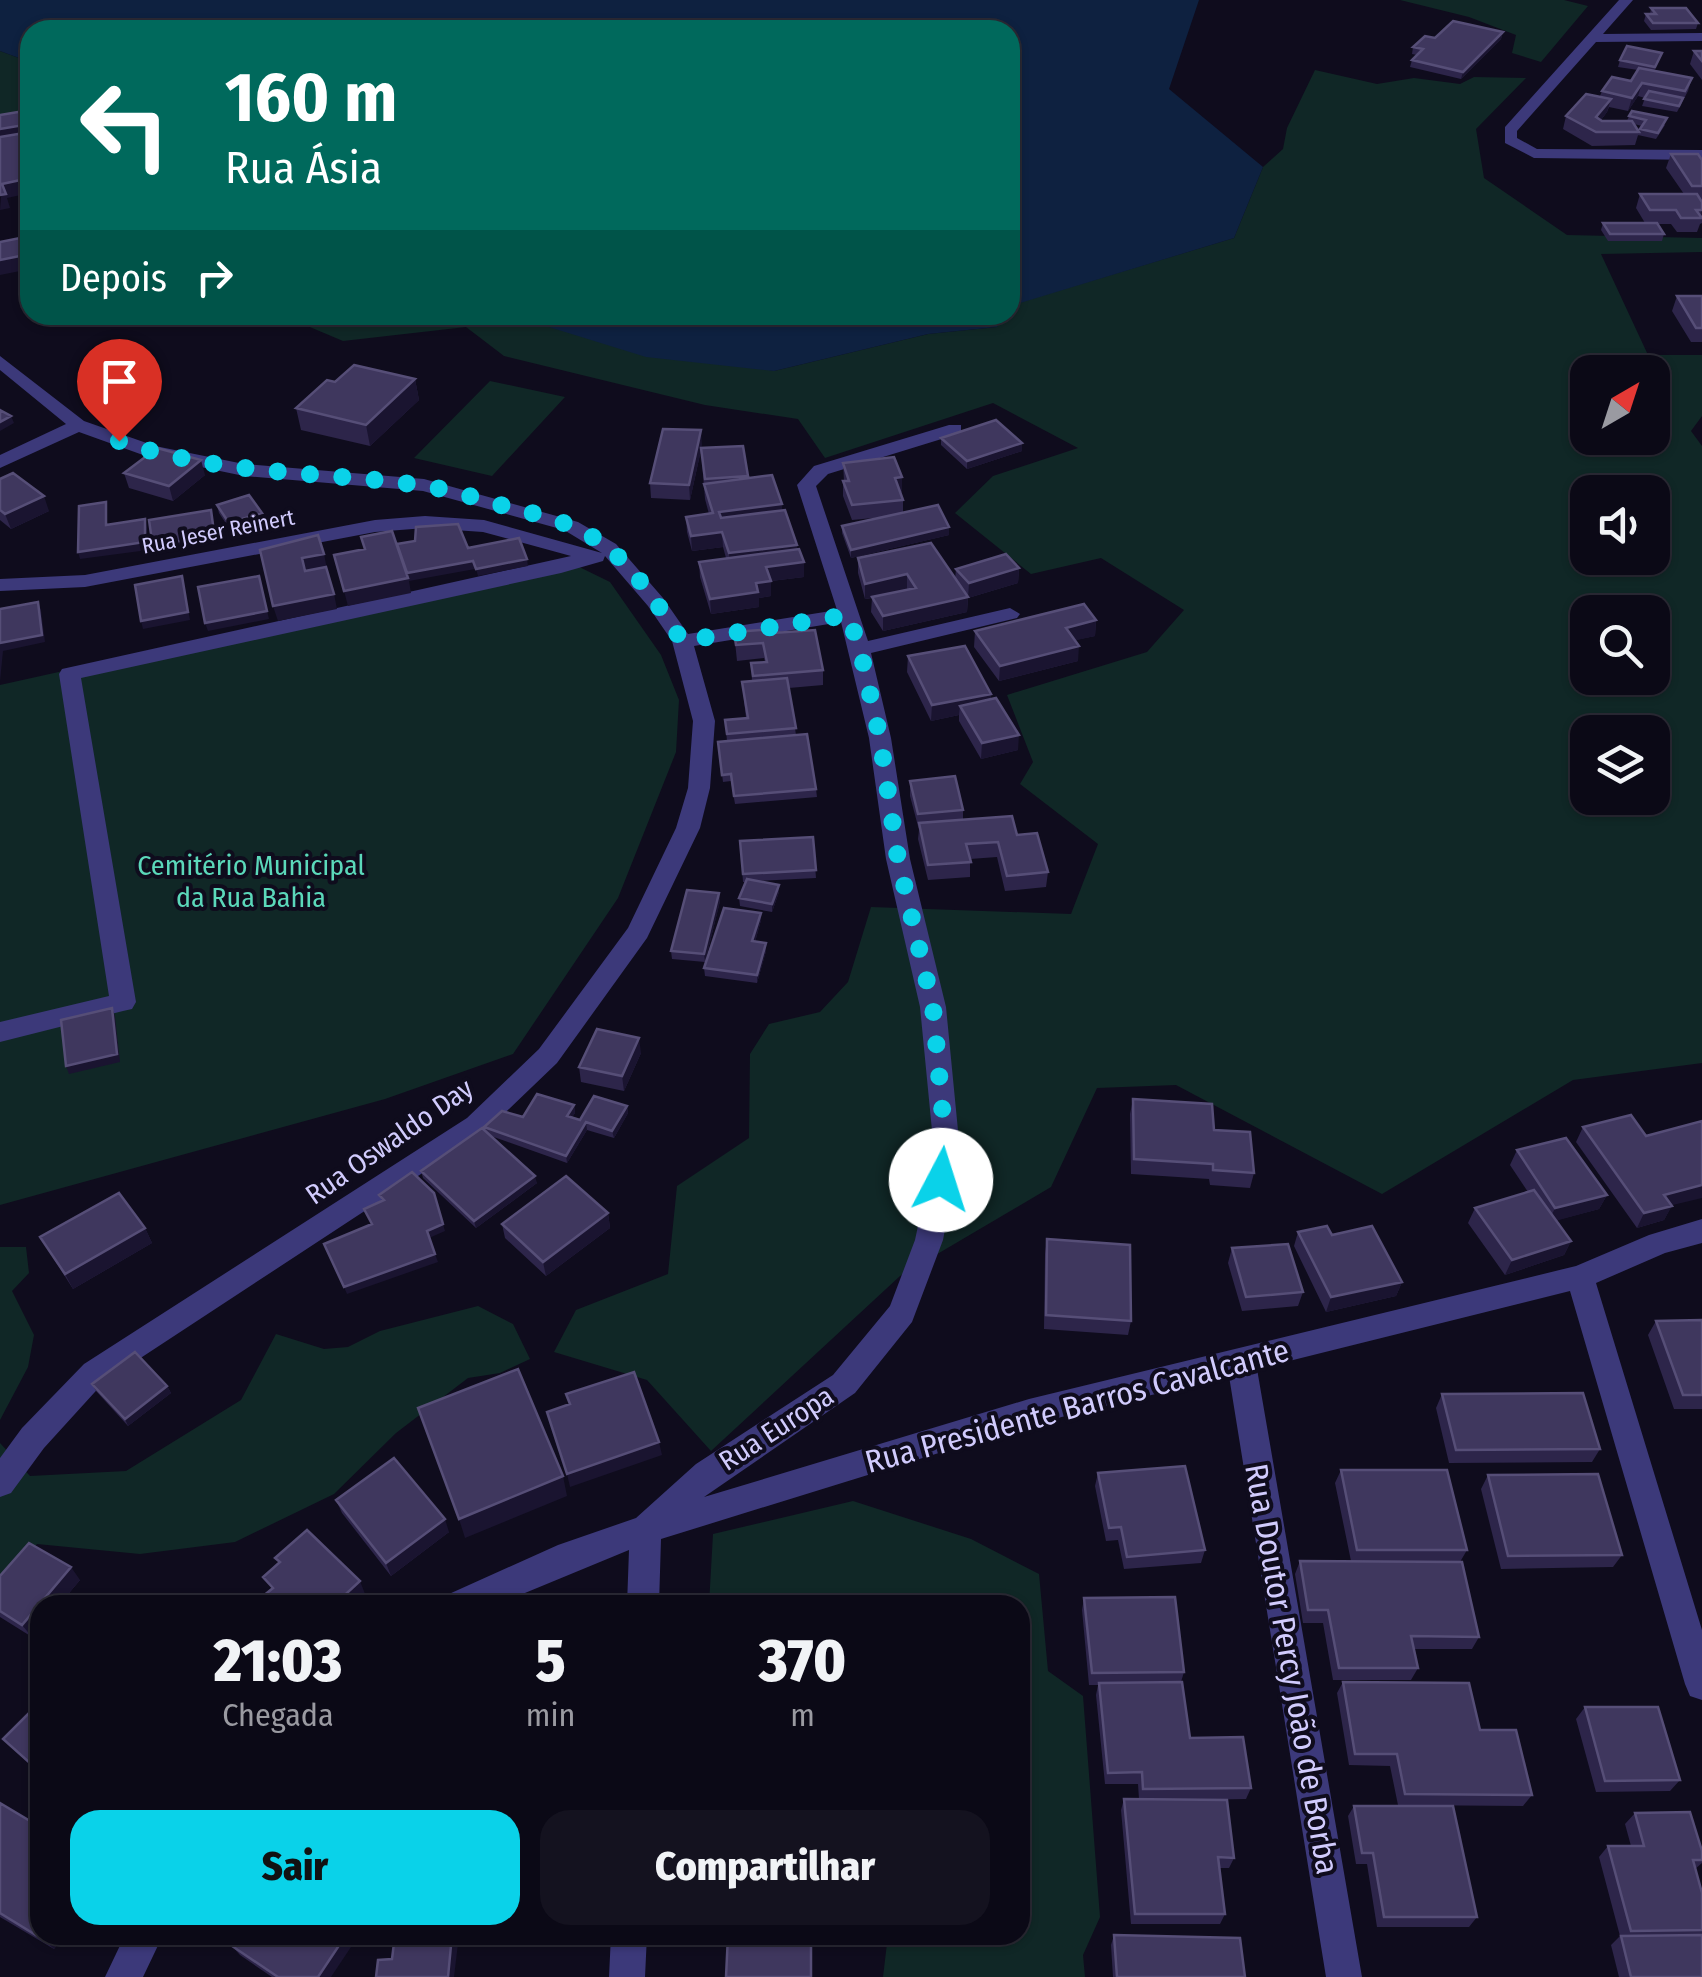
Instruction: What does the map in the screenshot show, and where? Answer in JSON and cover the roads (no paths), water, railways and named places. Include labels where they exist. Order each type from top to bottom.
[{"type":"street","points":[[1626,0],[1510,130],[1510,140],[1534,154],[1702,156]]},
{"type":"street","points":[[1592,38],[1702,38]]},
{"type":"street","name":"Rua Oswaldo Day","points":[[0,361],[78,425],[150,452],[244,470],[366,478],[462,495],[572,526],[609,548],[656,602],[682,641],[704,721],[699,788],[688,828],[638,932],[548,1056],[476,1125],[94,1373],[34,1438],[0,1483]]},
{"type":"street","points":[[0,462],[78,425]]},
{"type":"street","name":"Rua Europa","points":[[646,1529],[707,1474],[844,1384],[902,1313],[929,1240],[946,1151],[933,1007],[898,859],[880,738],[860,649],[806,486],[811,477],[864,455],[955,429]]},
{"type":"street","name":"Rua Jeser Reinert","points":[[0,586],[85,581],[375,526],[425,522],[484,526],[620,561]]},
{"type":"street","points":[[0,1041],[13,1029],[122,1002],[70,674],[560,567],[591,556]]},
{"type":"street","points":[[860,649],[1010,614]]},
{"type":"street","points":[[682,641],[848,615]]},
{"type":"street","name":"Rua Presidente Barros Cavalcante","points":[[482,1595],[569,1556],[646,1529],[1028,1412],[1580,1277],[1659,1243],[1702,1231]]},
{"type":"street","points":[[1580,1277],[1702,1684]]},
{"type":"street","name":"Rua Doutor Percy João de Borba","points":[[1241,1360],[1344,1977]]},
{"type":"street","points":[[643,1595],[646,1529]]},
{"type":"street","points":[[122,1977],[140,1945]]},
{"type":"street","points":[[627,1977],[629,1945]]},
{"type":"water","points":[[0,0],[1199,0],[1169,89],[1263,167],[1234,238],[1020,303],[1020,20],[20,20],[20,58],[0,51]]},
{"type":"water","points":[[542,325],[998,325],[928,334],[774,371],[646,357]]},
{"type":"park label","name":"Cemitério Municipal da Rua Bahia","points":[[251,881]]}]
